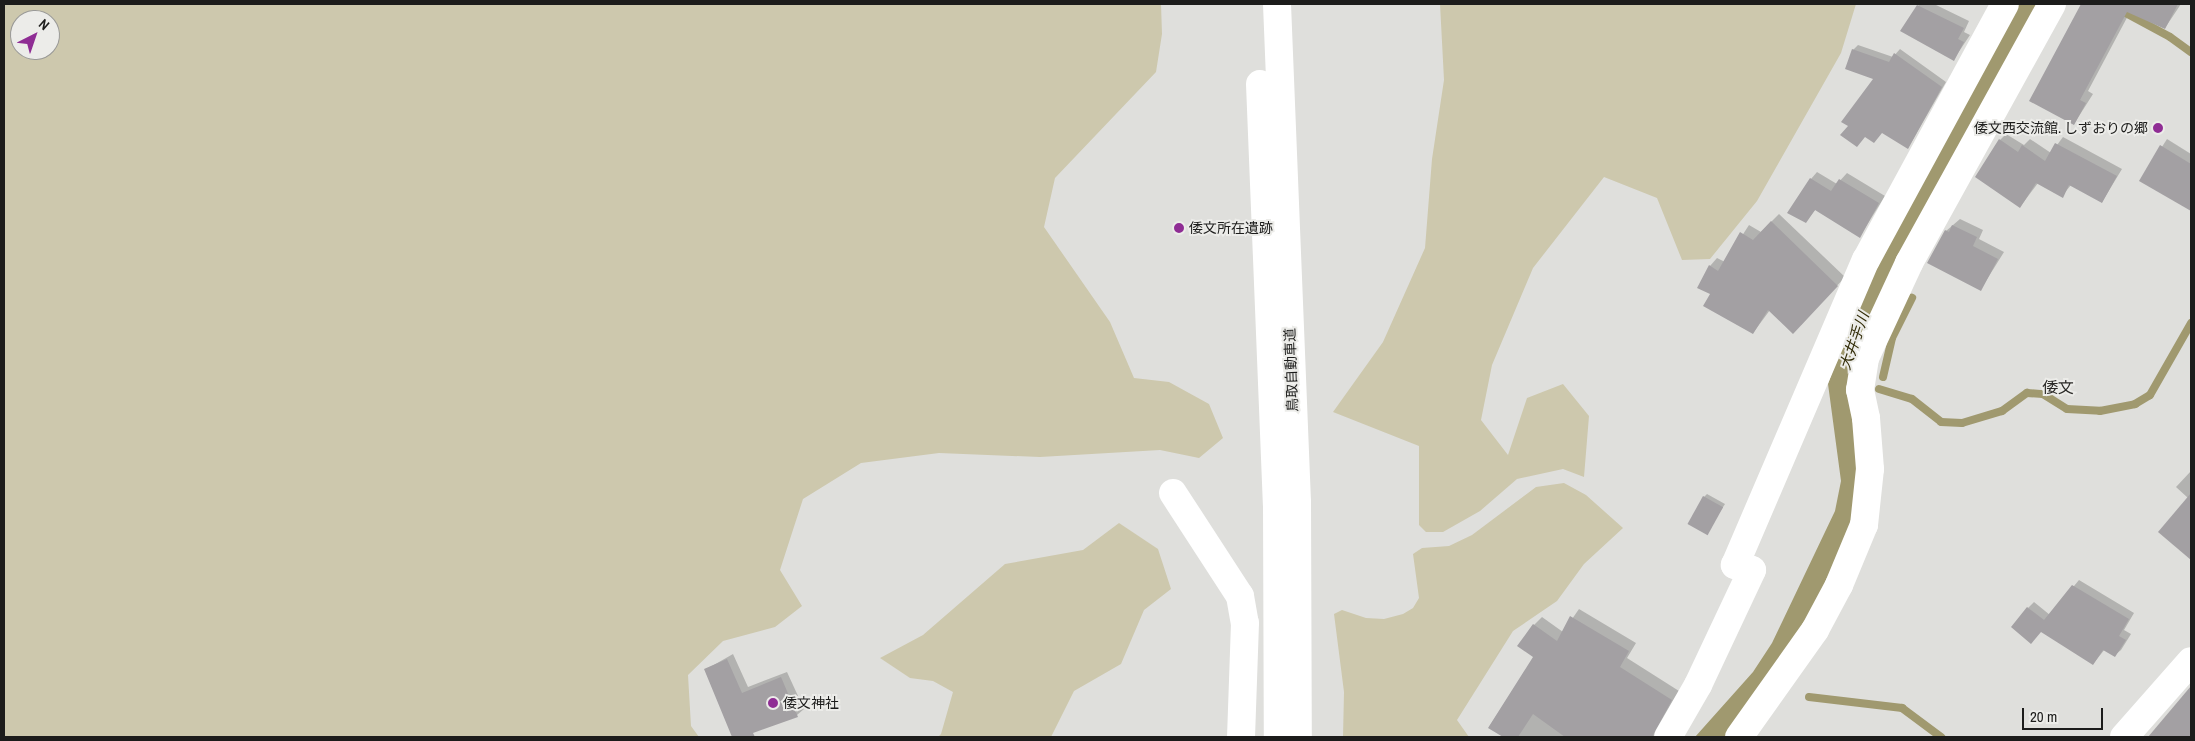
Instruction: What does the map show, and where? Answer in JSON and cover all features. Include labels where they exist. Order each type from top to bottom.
[{"type":"main road","name":"鳥取自動車道","points":[[1258,4],[1277,505],[1278,737]]},
{"type":"main road","name":"鳥取自動車道","points":[[1277,4],[1297,504],[1298,737]]},
{"type":"main road","points":[[1668,737],[1698,686],[1752,570],[1736,566],[1866,260],[2005,4]]},
{"type":"main road","points":[[1739,737],[1816,630],[1839,586],[1864,525],[1870,469],[1866,418],[1860,390],[1865,358],[1909,263],[2052,4]]},
{"type":"main road","points":[[1173,494],[1240,596],[1245,623],[1241,737]]},
{"type":"main road","points":[[2124,737],[2191,660]]},
{"type":"shaded area","points":[[4,4],[1161,4],[1162,34],[1156,72],[1055,178],[1044,227],[1110,322],[1134,378],[1169,382],[1209,404],[1223,438],[1199,458],[1160,450],[1040,457],[939,453],[861,463],[803,499],[780,570],[802,606],[775,627],[723,641],[688,675],[691,726],[699,737],[4,737]]},
{"type":"shaded area","points":[[1440,4],[1856,4],[1841,53],[1757,201],[1710,259],[1682,260],[1657,198],[1604,177],[1533,268],[1492,365],[1481,420],[1508,455],[1527,398],[1563,384],[1589,416],[1584,477],[1563,469],[1517,479],[1480,511],[1443,532],[1426,532],[1419,525],[1419,446],[1333,412],[1383,342],[1425,248],[1432,159],[1444,80]]},
{"type":"shaded area","points":[[1564,483],[1586,495],[1623,528],[1584,564],[1557,601],[1513,631],[1457,720],[1469,737],[1343,737],[1344,692],[1334,614],[1342,610],[1366,618],[1384,619],[1403,614],[1413,608],[1419,598],[1413,554],[1422,548],[1449,546],[1472,535],[1536,487]]},
{"type":"shaded area","points":[[1119,523],[1158,549],[1171,589],[1144,610],[1121,664],[1074,691],[1051,737],[938,737],[941,734],[953,692],[933,681],[910,678],[880,658],[923,635],[1005,564],[1083,550]]},
{"type":"water","name":"大井手川","points":[[2015,4],[2041,4],[1885,287],[1862,492],[1825,592],[1726,737],[1695,737],[1753,672],[1772,643],[1835,511],[1841,481],[1828,384],[1857,303]]},
{"type":"building","points":[[2081,4],[2178,4],[2165,29],[2127,12],[2080,100],[2086,103],[2074,125],[2029,101]]},
{"type":"building","points":[[1917,5],[1964,28],[1958,39],[1964,42],[1954,61],[1900,31]]},
{"type":"building","points":[[1852,49],[1889,62],[1894,53],[1942,87],[1908,149],[1882,133],[1874,143],[1865,137],[1857,147],[1840,135],[1848,126],[1841,122],[1873,79],[1845,69]]},
{"type":"building","points":[[1999,139],[2018,152],[2022,145],[2045,161],[2055,143],[2117,176],[2102,203],[2069,185],[2063,198],[2036,183],[2020,208],[1975,177]]},
{"type":"building","points":[[2160,145],[2191,164],[2191,211],[2139,181]]},
{"type":"building","points":[[1810,178],[1831,191],[1839,179],[1879,203],[1860,238],[1815,210],[1806,223],[1787,213]]},
{"type":"building","points":[[1771,221],[1838,286],[1793,334],[1768,310],[1753,334],[1703,306],[1710,294],[1697,288],[1709,265],[1718,271],[1740,232],[1753,240]]},
{"type":"building","points":[[1952,225],[1977,237],[1973,246],[1998,259],[1981,291],[1927,263],[1945,230],[1949,232]]},
{"type":"building","points":[[2191,493],[2191,560],[2158,532]]},
{"type":"building","points":[[1703,496],[1723,507],[1708,535],[1687,524]]},
{"type":"building","points":[[2072,585],[2129,619],[2119,636],[2126,640],[2115,657],[2103,650],[2093,665],[2041,632],[2031,644],[2011,627],[2027,607],[2044,620]]},
{"type":"building","points":[[1570,616],[1629,651],[1620,667],[1672,700],[1652,737],[1565,737],[1533,714],[1518,737],[1503,737],[1488,728],[1533,657],[1517,646],[1533,624],[1557,641]]},
{"type":"building","points":[[727,659],[742,693],[781,677],[798,717],[753,733],[755,737],[732,737],[704,669]]},
{"type":"building","points":[[2191,686],[2191,737],[2148,737]]},
{"type":"waterway","points":[[2109,4],[2170,37],[2191,52]]},
{"type":"waterway","points":[[1883,377],[1892,338],[1912,298]]},
{"type":"waterway","points":[[1879,389],[1912,399],[1941,422],[1962,423],[2002,411],[2027,393],[2043,394],[2067,409],[2100,411],[2135,404],[2150,395],[2191,323]]},
{"type":"waterway","points":[[1809,697],[1902,708],[1941,737]]},
{"type":"place","name":"倭文西交流館. しずおりの郷","points":[[2158,128]]},
{"type":"place","name":"倭文所在遺跡","points":[[1179,228]]},
{"type":"place","name":"倭文神社","points":[[773,703]]},
{"type":"district","name":"倭文","points":[[2058,387]]}]
